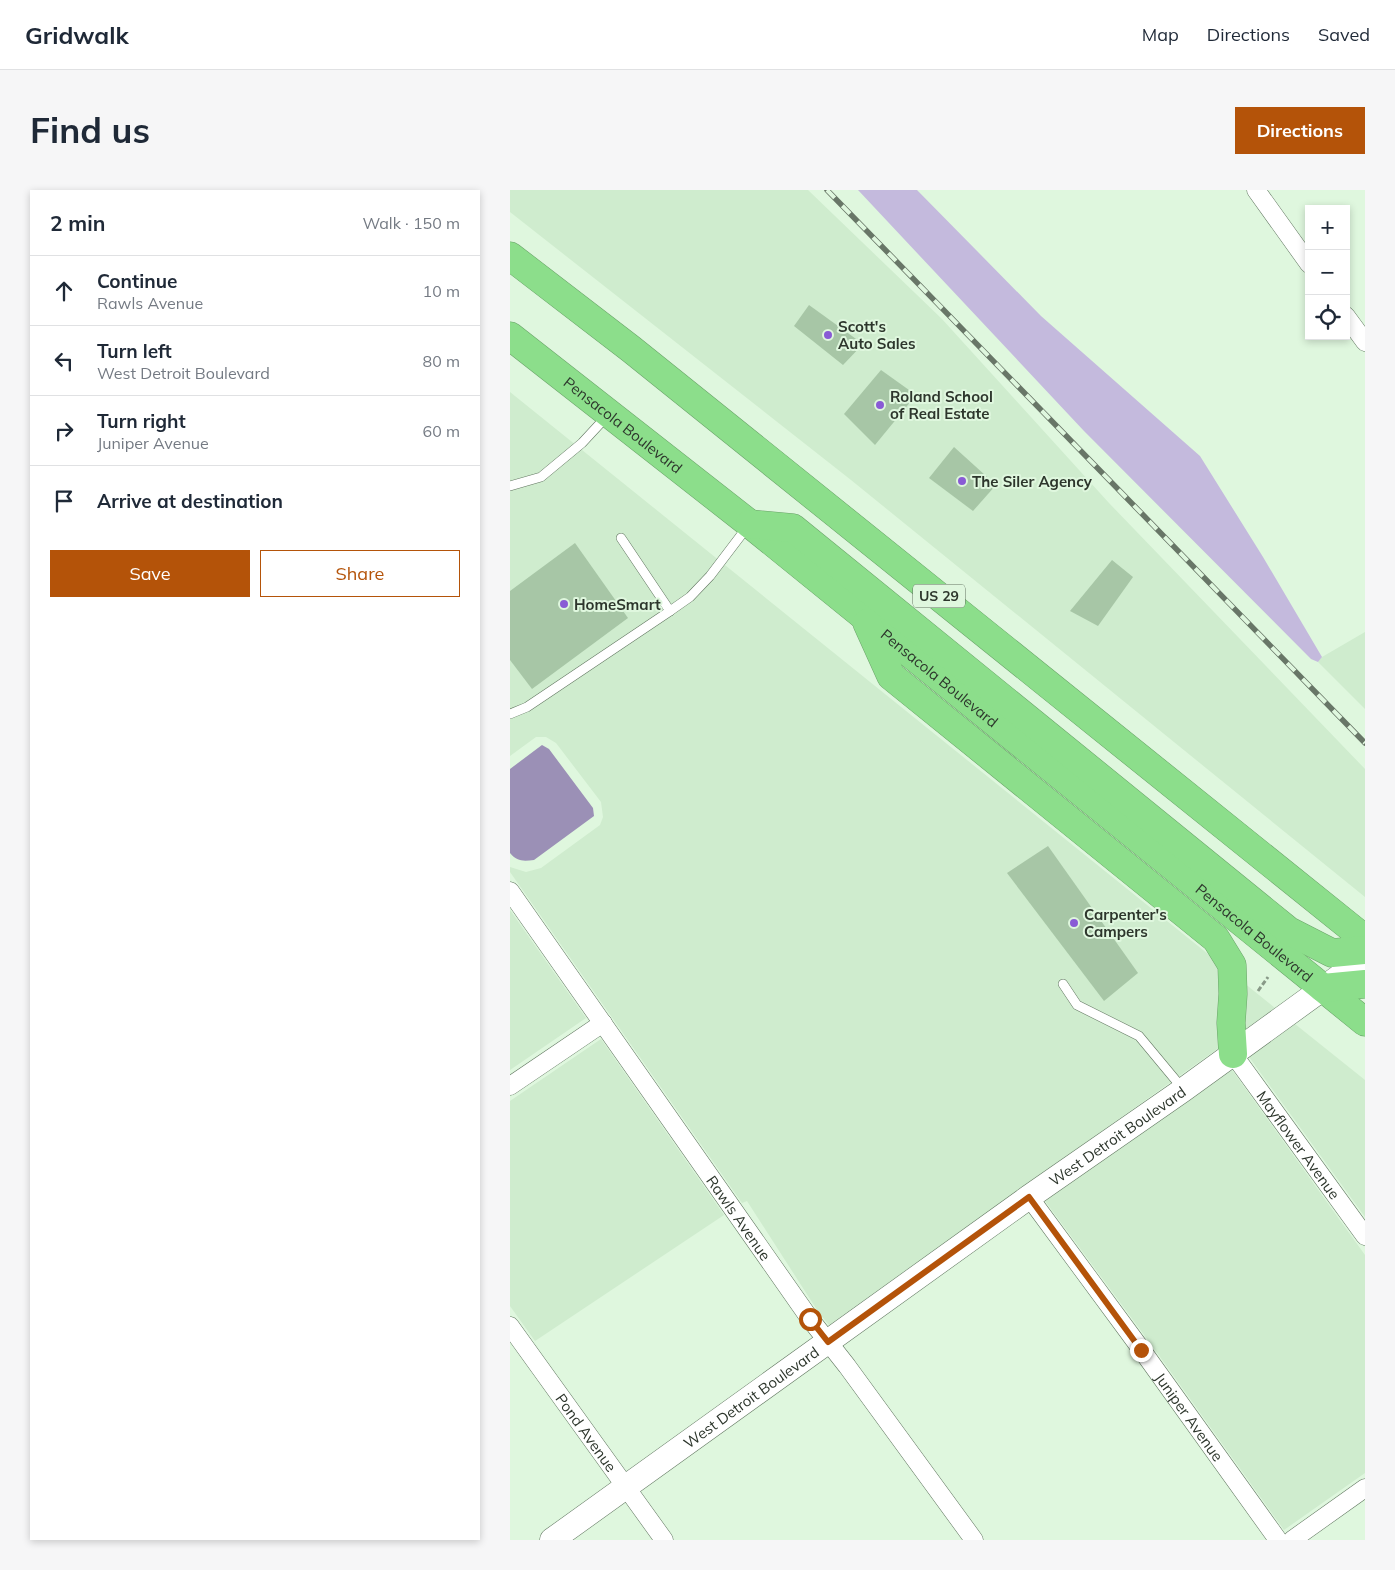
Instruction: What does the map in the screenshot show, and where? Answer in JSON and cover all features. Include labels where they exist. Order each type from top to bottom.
[{"type":"highway","name":"US 29","points":[[510,256],[639,355],[1365,939]]},
{"type":"highway","name":"Pensacola Boulevard","points":[[510,336],[750,524],[1365,1022]]},
{"type":"highway","points":[[750,524],[793,528],[1289,931],[1332,953],[1365,950]]},
{"type":"highway","points":[[864,617],[891,676],[1216,939],[1232,965],[1231,1023],[1233,1054]]},
{"type":"highway","points":[[1323,988],[1365,984]]},
{"type":"street","points":[[1256,190],[1305,258]]},
{"type":"street","points":[[1350,321],[1365,342]]},
{"type":"street","name":"Rawls Avenue","points":[[510,891],[810,1319],[974,1540]]},
{"type":"street","name":"West Detroit Boulevard","points":[[552,1540],[1365,958]]},
{"type":"street","points":[[510,1086],[603,1023]]},
{"type":"street","name":"Mayflower Avenue","points":[[1233,1054],[1365,1236]]},
{"type":"street","name":"Juniper Avenue","points":[[1029,1197],[1278,1540]]},
{"type":"street","name":"Pond Avenue","points":[[510,1326],[664,1540]]},
{"type":"street","points":[[1292,1540],[1365,1488]]},
{"type":"lane","points":[[510,486],[541,477],[582,442],[609,414]]},
{"type":"lane","points":[[510,714],[532,704],[690,597],[710,576],[750,524]]},
{"type":"lane","points":[[621,538],[670,611]]},
{"type":"lane","points":[[1063,984],[1077,1005],[1139,1036],[1183,1090]]},
{"type":"shaded area","points":[[510,190],[808,190],[942,319],[1109,503],[1365,769],[1365,897],[851,480],[510,212]]},
{"type":"shaded area","points":[[858,190],[917,190],[1041,316],[1200,456],[1322,657],[1318,662],[1311,659],[1084,431]]},
{"type":"shaded area","points":[[510,392],[1275,1008],[829,1325],[819,1313],[747,1201],[742,1203],[510,872],[510,867],[526,872],[541,868],[600,825],[603,817],[601,802],[556,743],[546,737],[536,737],[510,756]]},
{"type":"shaded area","points":[[1365,632],[1365,709],[1318,662],[1322,657]]},
{"type":"shaded area","points":[[542,745],[549,749],[593,808],[594,816],[534,860],[527,861],[515,858],[510,853],[510,769]]},
{"type":"shaded area","points":[[510,910],[586,1018],[510,1070]]},
{"type":"shaded area","points":[[1295,1024],[1365,1080],[1365,1217],[1249,1057]]},
{"type":"shaded area","points":[[601,1039],[724,1215],[535,1341],[510,1306],[510,1101]]},
{"type":"shaded area","points":[[1232,1070],[1365,1255],[1365,1473],[1284,1530],[1045,1201]]},
{"type":"building","name":"Scott's Auto Sales","points":[[809,305],[863,344],[843,365],[794,326]]},
{"type":"building","name":"Roland School of Real Estate","points":[[881,370],[916,395],[875,445],[844,414]]},
{"type":"building","name":"The Siler Agency","points":[[954,447],[996,485],[973,511],[929,478]]},
{"type":"building","name":"HomeSmart","points":[[575,543],[628,618],[532,689],[510,660],[510,591]]},
{"type":"building","points":[[1112,560],[1133,577],[1098,626],[1070,611]]},
{"type":"building","name":"Carpenter's Campers","points":[[1048,846],[1138,973],[1104,1001],[1007,873]]},
{"type":"railway","points":[[827,190],[1365,743]]},
{"type":"place","name":"Scott's Auto Sales","points":[[828,335]]},
{"type":"place","name":"Roland School of Real Estate","points":[[880,405]]},
{"type":"place","name":"The Siler Agency","points":[[962,481]]},
{"type":"place","name":"HomeSmart","points":[[564,604]]},
{"type":"place","name":"Carpenter's Campers","points":[[1074,923]]},
{"type":"route","points":[[810,1319],[828,1342],[1029,1197],[1141,1350]]}]
